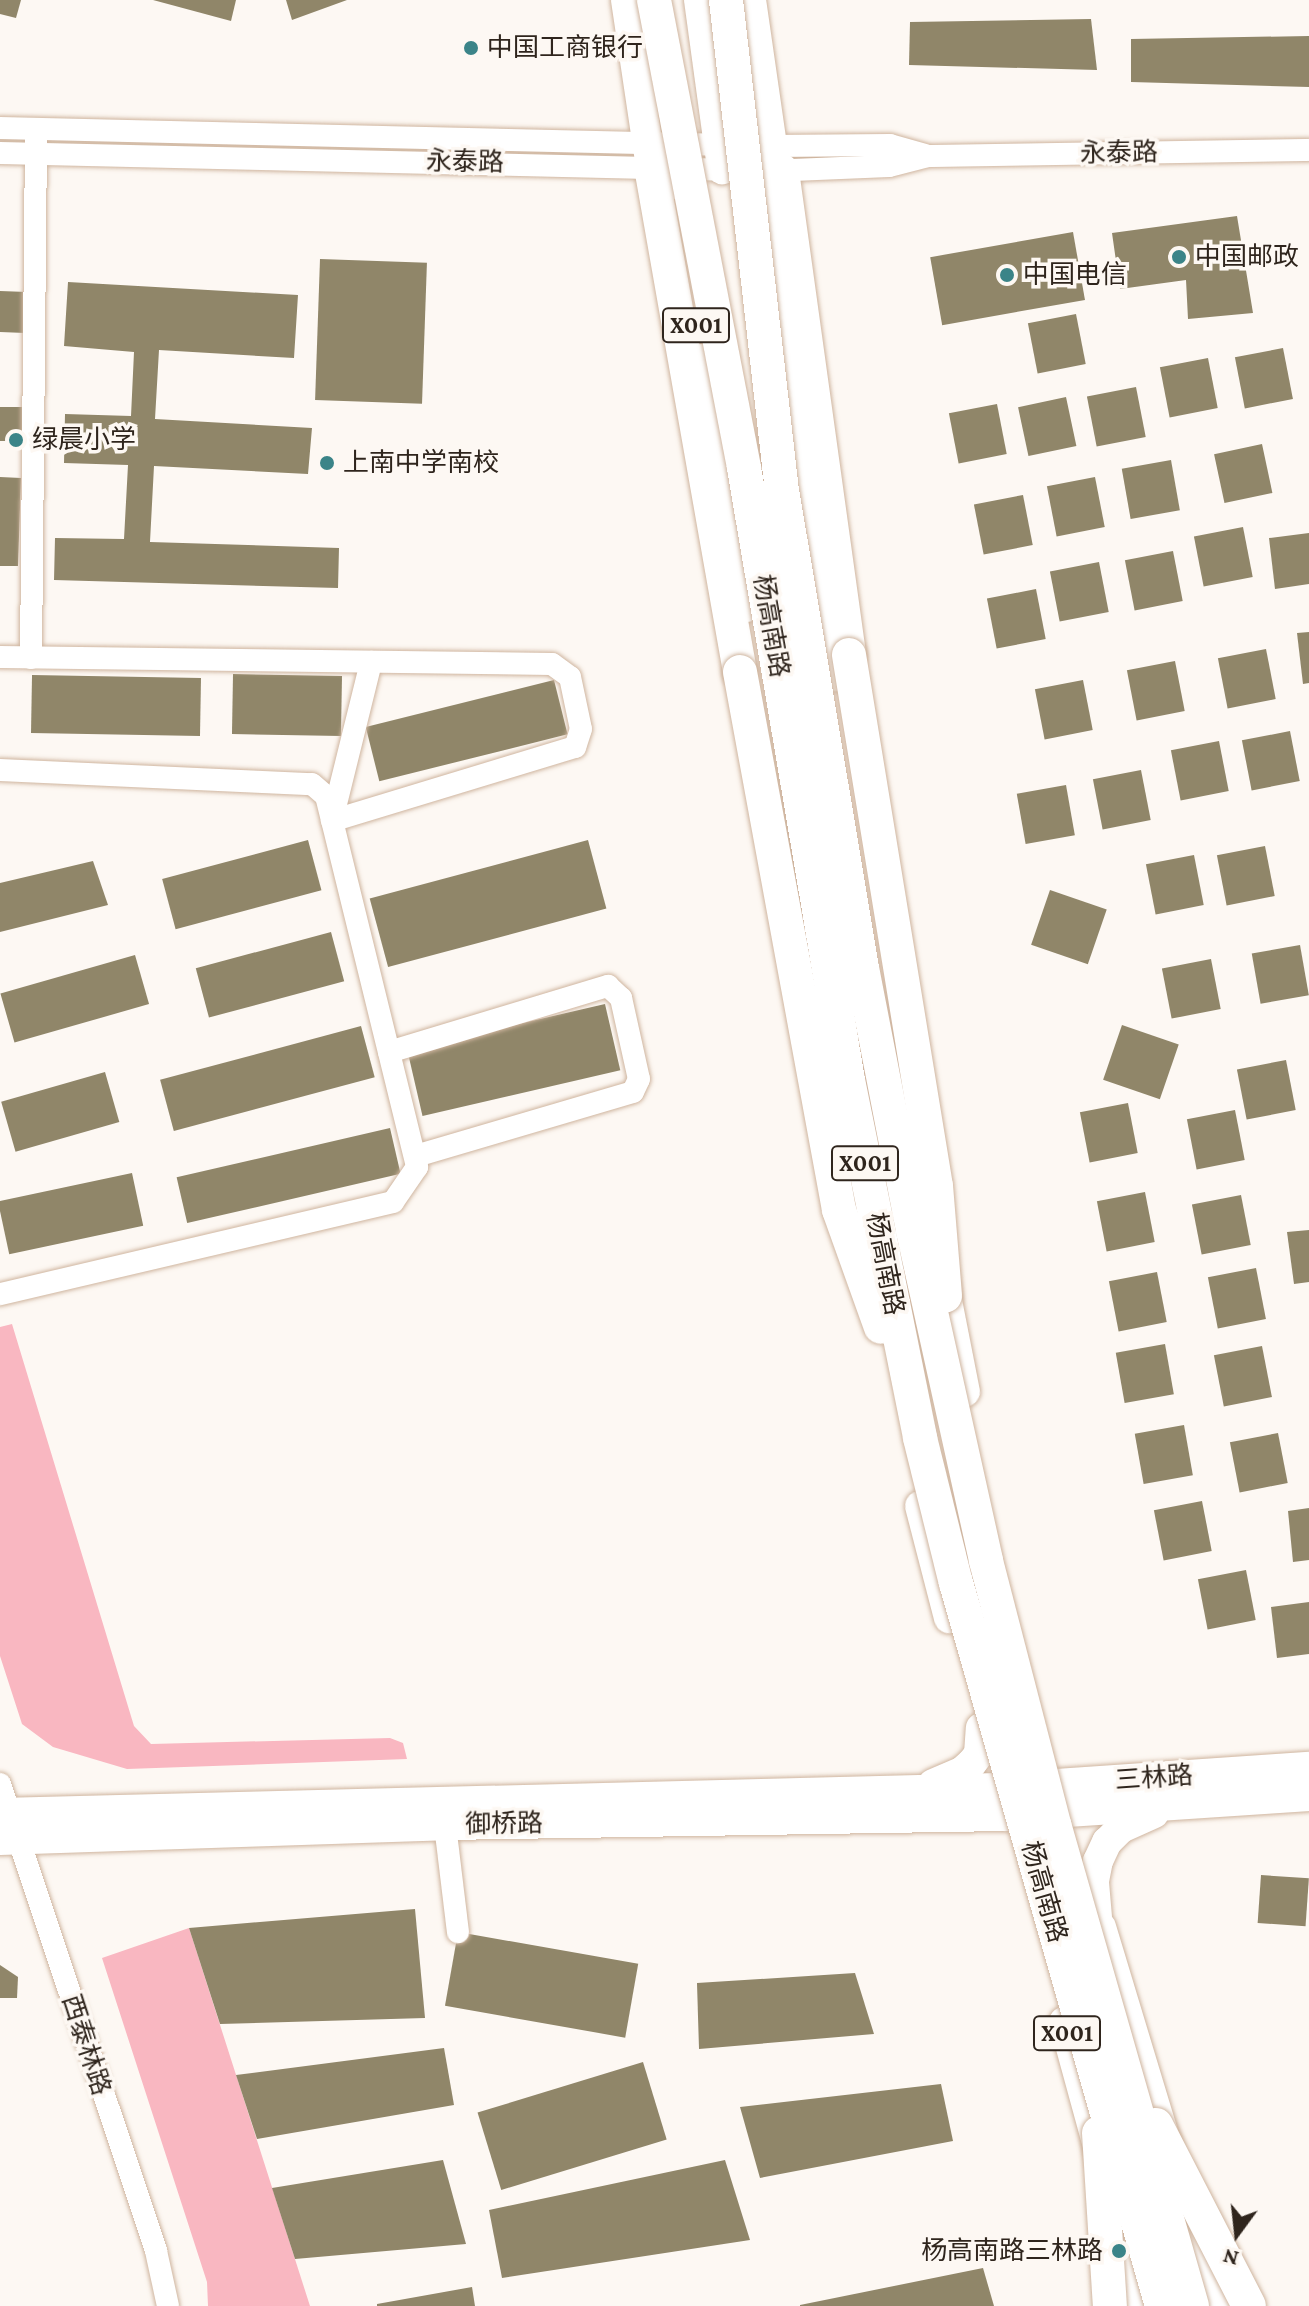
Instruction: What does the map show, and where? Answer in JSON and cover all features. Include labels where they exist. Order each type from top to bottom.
[{"type":"highway","name":"杨高南路","points":[[654,0],[744,468],[912,1434],[956,1583],[1109,2065],[1192,2306]]},
{"type":"highway","name":"杨高南路","points":[[726,0],[781,484],[862,968],[913,1231],[963,1422],[986,1561],[1054,1824],[1162,2306]]},
{"type":"highway","points":[[655,159],[713,515],[839,1210],[912,1434]]},
{"type":"highway","points":[[770,161],[816,424],[936,1186],[963,1422]]},
{"type":"highway","name":"X001","points":[[1109,2065],[1110,2306]]},
{"type":"highway","name":"X001","points":[[1109,2065],[1249,2306]]},
{"type":"main road","name":"杨高南路","points":[[626,0],[639,89],[655,159],[841,1144],[912,1434],[933,1565],[1003,1802],[1140,2306]]},
{"type":"main road","points":[[678,0],[711,156]]},
{"type":"main road","points":[[699,0],[711,156]]},
{"type":"main road","name":"杨高南路","points":[[751,0],[764,83],[802,472],[899,1059],[963,1422],[1060,1798],[1186,2209],[1219,2306]]},
{"type":"main road","points":[[655,159],[711,156],[770,161]]},
{"type":"main road","points":[[802,472],[816,424]]},
{"type":"main road","points":[[912,1434],[963,1422]]},
{"type":"main road","points":[[912,1790],[952,1777],[972,1763],[979,1754],[981,1728]]},
{"type":"main road","name":"三林路","points":[[1003,1802],[1060,1798],[1309,1767]]},
{"type":"main road","name":"御桥路","points":[[6,1818],[912,1790],[1003,1802]]},
{"type":"main road","name":"三林路","points":[[1060,1798],[1191,1804],[1309,1796]]},
{"type":"main road","name":"御桥路","points":[[6,1818],[445,1825],[1003,1802]]},
{"type":"main road","points":[[1097,1917],[1094,1881],[1098,1861],[1107,1842],[1121,1828],[1140,1819],[1191,1804]]},
{"type":"street","name":"永泰路","points":[[0,128],[655,159]]},
{"type":"street","points":[[31,658],[36,128]]},
{"type":"street","name":"永泰路","points":[[770,161],[889,166],[928,156],[1309,150]]},
{"type":"street","name":"永泰路","points":[[0,153],[655,159]]},
{"type":"street","points":[[0,657],[552,664],[570,677],[581,729],[575,747],[332,821]]},
{"type":"street","points":[[332,821],[371,662]]},
{"type":"street","points":[[0,770],[312,784],[326,796],[417,1167],[393,1202],[0,1294]]},
{"type":"street","points":[[389,1052],[608,986],[621,998],[639,1079],[633,1092],[415,1156]]},
{"type":"street","name":"西泰林路","points":[[6,1818],[156,2251],[168,2306]]},
{"type":"street","points":[[445,1825],[458,1932]]},
{"type":"shaded area","points":[[12,1324],[134,1726],[151,1744],[390,1738],[403,1743],[407,1759],[127,1769],[53,1747],[22,1724],[0,1656],[0,1327]]},
{"type":"shaded area","points":[[189,1928],[310,2306],[208,2306],[207,2282],[102,1958]]},
{"type":"building","points":[[0,0],[21,0],[16,18],[0,14]]},
{"type":"building","points":[[153,0],[236,0],[231,21]]},
{"type":"building","points":[[286,0],[347,0],[292,20]]},
{"type":"building","points":[[1091,19],[1097,70],[909,65],[910,22]]},
{"type":"building","points":[[1309,36],[1309,87],[1131,82],[1131,39]]},
{"type":"building","name":"中国邮政","points":[[1237,216],[1253,313],[1188,319],[1186,280],[1120,289],[1112,233]]},
{"type":"building","name":"中国电信","points":[[1073,232],[1085,300],[942,325],[930,257]]},
{"type":"building","points":[[320,259],[427,263],[422,404],[315,400]]},
{"type":"building","points":[[68,282],[298,295],[294,358],[159,350],[155,419],[312,428],[308,474],[154,466],[150,542],[339,548],[338,588],[54,580],[55,538],[124,539],[128,465],[64,463],[65,414],[131,416],[134,352],[64,346]]},
{"type":"building","points":[[0,291],[27,292],[26,333],[0,332]]},
{"type":"building","points":[[1076,314],[1086,364],[1038,373],[1028,323]]},
{"type":"building","points":[[1283,348],[1293,399],[1245,408],[1235,357]]},
{"type":"building","points":[[1208,358],[1218,408],[1170,417],[1160,367]]},
{"type":"building","points":[[1136,387],[1146,437],[1097,447],[1087,397]]},
{"type":"building","points":[[1066,397],[1076,446],[1028,456],[1018,407]]},
{"type":"building","points":[[997,404],[1007,454],[959,463],[949,413]]},
{"type":"building","points":[[0,407],[23,407],[23,441],[0,441]]},
{"type":"building","points":[[1262,444],[1272,493],[1224,503],[1214,454]]},
{"type":"building","points":[[1171,460],[1180,510],[1131,519],[1122,469]]},
{"type":"building","points":[[0,477],[21,478],[18,566],[0,566]]},
{"type":"building","points":[[1095,477],[1105,527],[1057,536],[1047,486]]},
{"type":"building","points":[[1023,495],[1033,545],[984,555],[974,505]]},
{"type":"building","points":[[1243,527],[1253,577],[1204,587],[1194,537]]},
{"type":"building","points":[[1309,533],[1309,584],[1275,589],[1269,538]]},
{"type":"building","points":[[1173,551],[1183,601],[1135,610],[1125,560]]},
{"type":"building","points":[[1099,562],[1109,612],[1060,622],[1050,572]]},
{"type":"building","points":[[1036,589],[1046,639],[997,649],[987,599]]},
{"type":"building","points":[[1309,632],[1309,683],[1303,684],[1297,633]]},
{"type":"building","points":[[1266,649],[1276,699],[1228,708],[1218,658]]},
{"type":"building","points":[[1175,661],[1185,711],[1137,720],[1127,670]]},
{"type":"building","points":[[233,674],[342,676],[341,736],[232,734]]},
{"type":"building","points":[[32,675],[201,678],[200,736],[31,733]]},
{"type":"building","points":[[554,680],[568,734],[379,781],[366,727]]},
{"type":"building","points":[[1083,680],[1093,730],[1045,739],[1035,689]]},
{"type":"building","points":[[1290,731],[1300,781],[1252,790],[1242,740]]},
{"type":"building","points":[[1219,741],[1229,791],[1181,800],[1171,750]]},
{"type":"building","points":[[1141,770],[1151,820],[1103,829],[1093,779]]},
{"type":"building","points":[[1066,785],[1075,835],[1026,844],[1017,794]]},
{"type":"building","points":[[308,840],[321,890],[176,929],[162,879]]},
{"type":"building","points":[[588,840],[606,909],[388,967],[370,898]]},
{"type":"building","points":[[1265,846],[1275,896],[1227,905],[1217,855]]},
{"type":"building","points":[[1194,855],[1204,905],[1156,914],[1146,864]]},
{"type":"building","points":[[93,861],[108,905],[0,932],[0,883]]},
{"type":"building","points":[[1050,890],[1107,910],[1088,964],[1031,945]]},
{"type":"building","points":[[331,932],[344,981],[209,1017],[196,968]]},
{"type":"building","points":[[1300,945],[1309,995],[1261,1004],[1252,954]]},
{"type":"building","points":[[135,955],[149,1004],[14,1043],[0,994]]},
{"type":"building","points":[[1211,959],[1221,1009],[1172,1019],[1162,969]]},
{"type":"building","points":[[605,1004],[620,1070],[422,1116],[407,1050]]},
{"type":"building","points":[[1122,1025],[1179,1045],[1160,1099],[1103,1080]]},
{"type":"building","points":[[361,1026],[375,1077],[174,1131],[160,1080]]},
{"type":"building","points":[[1286,1060],[1296,1110],[1247,1120],[1237,1070]]},
{"type":"building","points":[[105,1072],[119,1122],[16,1152],[1,1102]]},
{"type":"building","points":[[1128,1103],[1138,1153],[1090,1162],[1080,1112]]},
{"type":"building","points":[[1235,1110],[1245,1160],[1197,1169],[1187,1119]]},
{"type":"building","points":[[390,1128],[401,1174],[187,1223],[177,1177]]},
{"type":"building","points":[[132,1173],[143,1226],[9,1254],[0,1201]]},
{"type":"building","points":[[1145,1192],[1155,1242],[1107,1251],[1097,1201]]},
{"type":"building","points":[[1241,1195],[1251,1245],[1202,1255],[1192,1205]]},
{"type":"building","points":[[1309,1230],[1309,1282],[1294,1284],[1287,1232]]},
{"type":"building","points":[[1256,1268],[1266,1319],[1218,1328],[1208,1277]]},
{"type":"building","points":[[1157,1272],[1167,1322],[1119,1331],[1109,1281]]},
{"type":"building","points":[[1165,1344],[1174,1394],[1125,1403],[1116,1353]]},
{"type":"building","points":[[1262,1346],[1272,1397],[1224,1406],[1214,1355]]},
{"type":"building","points":[[1184,1425],[1193,1475],[1144,1484],[1135,1434]]},
{"type":"building","points":[[1278,1433],[1288,1483],[1240,1492],[1230,1442]]},
{"type":"building","points":[[1202,1501],[1212,1551],[1164,1560],[1154,1510]]},
{"type":"building","points":[[1309,1508],[1309,1560],[1293,1562],[1288,1511]]},
{"type":"building","points":[[1246,1570],[1256,1620],[1208,1629],[1198,1579]]},
{"type":"building","points":[[1309,1602],[1309,1654],[1277,1658],[1271,1607]]},
{"type":"building","points":[[1261,1875],[1309,1878],[1306,1926],[1258,1923]]},
{"type":"building","points":[[415,1909],[425,2018],[220,2024],[189,1928]]},
{"type":"building","points":[[458,1932],[638,1964],[625,2038],[445,2006]]},
{"type":"building","points":[[0,1965],[18,1977],[17,1998],[0,1998]]},
{"type":"building","points":[[855,1973],[874,2034],[699,2049],[697,1983]]},
{"type":"building","points":[[444,2048],[454,2105],[257,2139],[236,2075]]},
{"type":"building","points":[[643,2062],[667,2139],[501,2190],[478,2113]]},
{"type":"building","points":[[941,2084],[953,2141],[760,2178],[740,2107]]},
{"type":"building","points":[[443,2160],[466,2244],[295,2259],[272,2188]]},
{"type":"building","points":[[725,2160],[750,2240],[502,2278],[489,2210]]},
{"type":"building","points":[[983,2268],[994,2306],[800,2306],[800,2305]]},
{"type":"building","points":[[472,2287],[475,2306],[377,2306],[377,2304]]},
{"type":"place","name":"中国工商银行","points":[[471,48]]},
{"type":"place","name":"中国邮政","points":[[1179,257]]},
{"type":"place","name":"中国电信","points":[[1007,275]]},
{"type":"place","name":"绿晨小学","points":[[16,440]]},
{"type":"place","name":"上南中学南校","points":[[327,463]]},
{"type":"place","name":"杨高南路三林路","points":[[1119,2251]]}]
